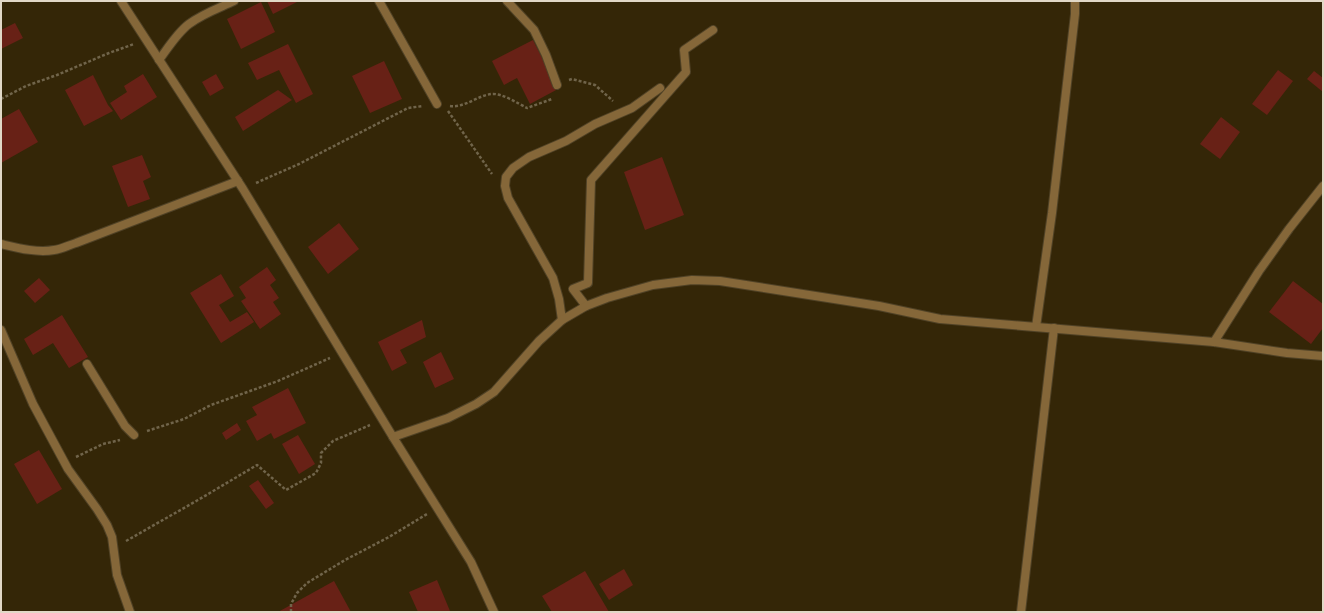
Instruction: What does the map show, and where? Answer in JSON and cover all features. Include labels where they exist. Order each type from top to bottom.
[{"type":"street","points":[[121,1],[243,189],[393,438],[471,562],[494,612]]},
{"type":"street","points":[[159,60],[175,38],[189,24],[207,13],[234,1]]},
{"type":"street","points":[[379,1],[440,104]]},
{"type":"street","points":[[507,1],[534,30],[546,55],[557,85]]},
{"type":"street","points":[[1036,327],[1052,213],[1075,14],[1075,1]]},
{"type":"street","points":[[586,306],[573,289],[588,283],[591,180],[686,72],[684,50],[713,30]]},
{"type":"street","points":[[562,320],[559,299],[553,278],[508,198],[505,186],[506,177],[513,168],[529,157],[566,141],[595,124],[632,108],[660,88]]},
{"type":"street","points":[[1,244],[40,251],[54,250],[238,181]]},
{"type":"street","points":[[1214,342],[1259,271],[1289,229],[1323,186]]},
{"type":"street","points":[[393,438],[448,418],[476,404],[494,392],[534,347],[562,320],[586,306],[607,298],[653,285],[699,280],[720,281],[879,306],[940,319],[1214,342],[1287,353],[1323,356]]},
{"type":"street","points":[[1021,612],[1054,328]]},
{"type":"street","points":[[1,330],[33,404],[68,469],[107,525],[112,537],[117,575],[130,612]]},
{"type":"street","points":[[87,364],[125,426],[134,435]]},
{"type":"path","points":[[1,99],[26,86],[146,40]]},
{"type":"path","points":[[243,189],[299,164],[408,108],[440,104],[454,106],[461,105],[493,94],[510,99],[527,108],[563,95],[557,85],[572,79],[595,84],[622,112]]},
{"type":"path","points":[[440,104],[508,198]]},
{"type":"path","points":[[65,462],[103,444],[184,419],[211,405],[278,381],[342,352]]},
{"type":"path","points":[[113,548],[257,465],[286,490],[316,473],[322,463],[321,453],[333,441],[383,420]]},
{"type":"path","points":[[291,612],[291,604],[297,593],[307,583],[437,508]]},
{"type":"building","points":[[267,1],[299,1],[273,14]]},
{"type":"building","points":[[261,2],[275,32],[241,49],[227,19]]},
{"type":"building","points":[[15,23],[23,38],[1,49],[1,30]]},
{"type":"building","points":[[533,40],[558,89],[530,104],[517,78],[504,85],[492,61]]},
{"type":"building","points":[[288,44],[313,94],[296,103],[279,70],[257,80],[248,63]]},
{"type":"building","points":[[384,61],[402,99],[370,113],[352,76]]},
{"type":"building","points":[[1278,70],[1293,81],[1267,115],[1252,104]]},
{"type":"building","points":[[1314,71],[1323,78],[1323,92],[1307,79]]},
{"type":"building","points":[[143,74],[157,97],[121,120],[110,103],[127,92],[124,86]]},
{"type":"building","points":[[216,74],[224,88],[210,96],[202,82]]},
{"type":"building","points":[[93,75],[108,105],[113,111],[84,126],[65,90]]},
{"type":"building","points":[[278,90],[292,100],[243,131],[235,117]]},
{"type":"building","points":[[19,109],[38,142],[1,163],[1,119]]},
{"type":"building","points":[[1221,117],[1240,132],[1220,159],[1200,144]]},
{"type":"building","points":[[142,155],[151,177],[143,181],[150,199],[128,207],[112,166]]},
{"type":"building","points":[[662,157],[684,215],[645,230],[624,172]]},
{"type":"building","points":[[339,223],[359,249],[328,274],[308,247]]},
{"type":"building","points":[[267,267],[276,280],[270,285],[279,298],[273,302],[281,314],[260,329],[241,301],[246,298],[239,287]]},
{"type":"building","points":[[221,274],[234,296],[219,305],[230,322],[247,312],[254,322],[221,343],[190,293]]},
{"type":"building","points":[[39,278],[50,290],[35,303],[24,291]]},
{"type":"building","points":[[1293,281],[1323,304],[1323,328],[1311,344],[1269,312]]},
{"type":"building","points":[[62,315],[88,357],[69,368],[53,343],[33,355],[24,339]]},
{"type":"building","points":[[422,320],[426,337],[400,350],[407,363],[392,371],[378,342]]},
{"type":"building","points":[[441,352],[454,379],[435,388],[423,362]]},
{"type":"building","points":[[288,388],[306,423],[274,439],[271,433],[257,441],[246,421],[257,415],[252,407]]},
{"type":"building","points":[[237,423],[241,430],[226,440],[222,433]]},
{"type":"building","points":[[298,435],[315,464],[299,474],[282,444]]},
{"type":"building","points":[[39,450],[62,489],[37,504],[14,464]]},
{"type":"building","points":[[258,480],[274,503],[266,509],[249,486]]},
{"type":"building","points":[[624,569],[633,585],[609,600],[599,584]]},
{"type":"building","points":[[585,571],[609,612],[552,612],[542,596]]},
{"type":"building","points":[[437,580],[450,611],[418,612],[409,592]]},
{"type":"building","points":[[334,581],[351,612],[278,612]]}]
